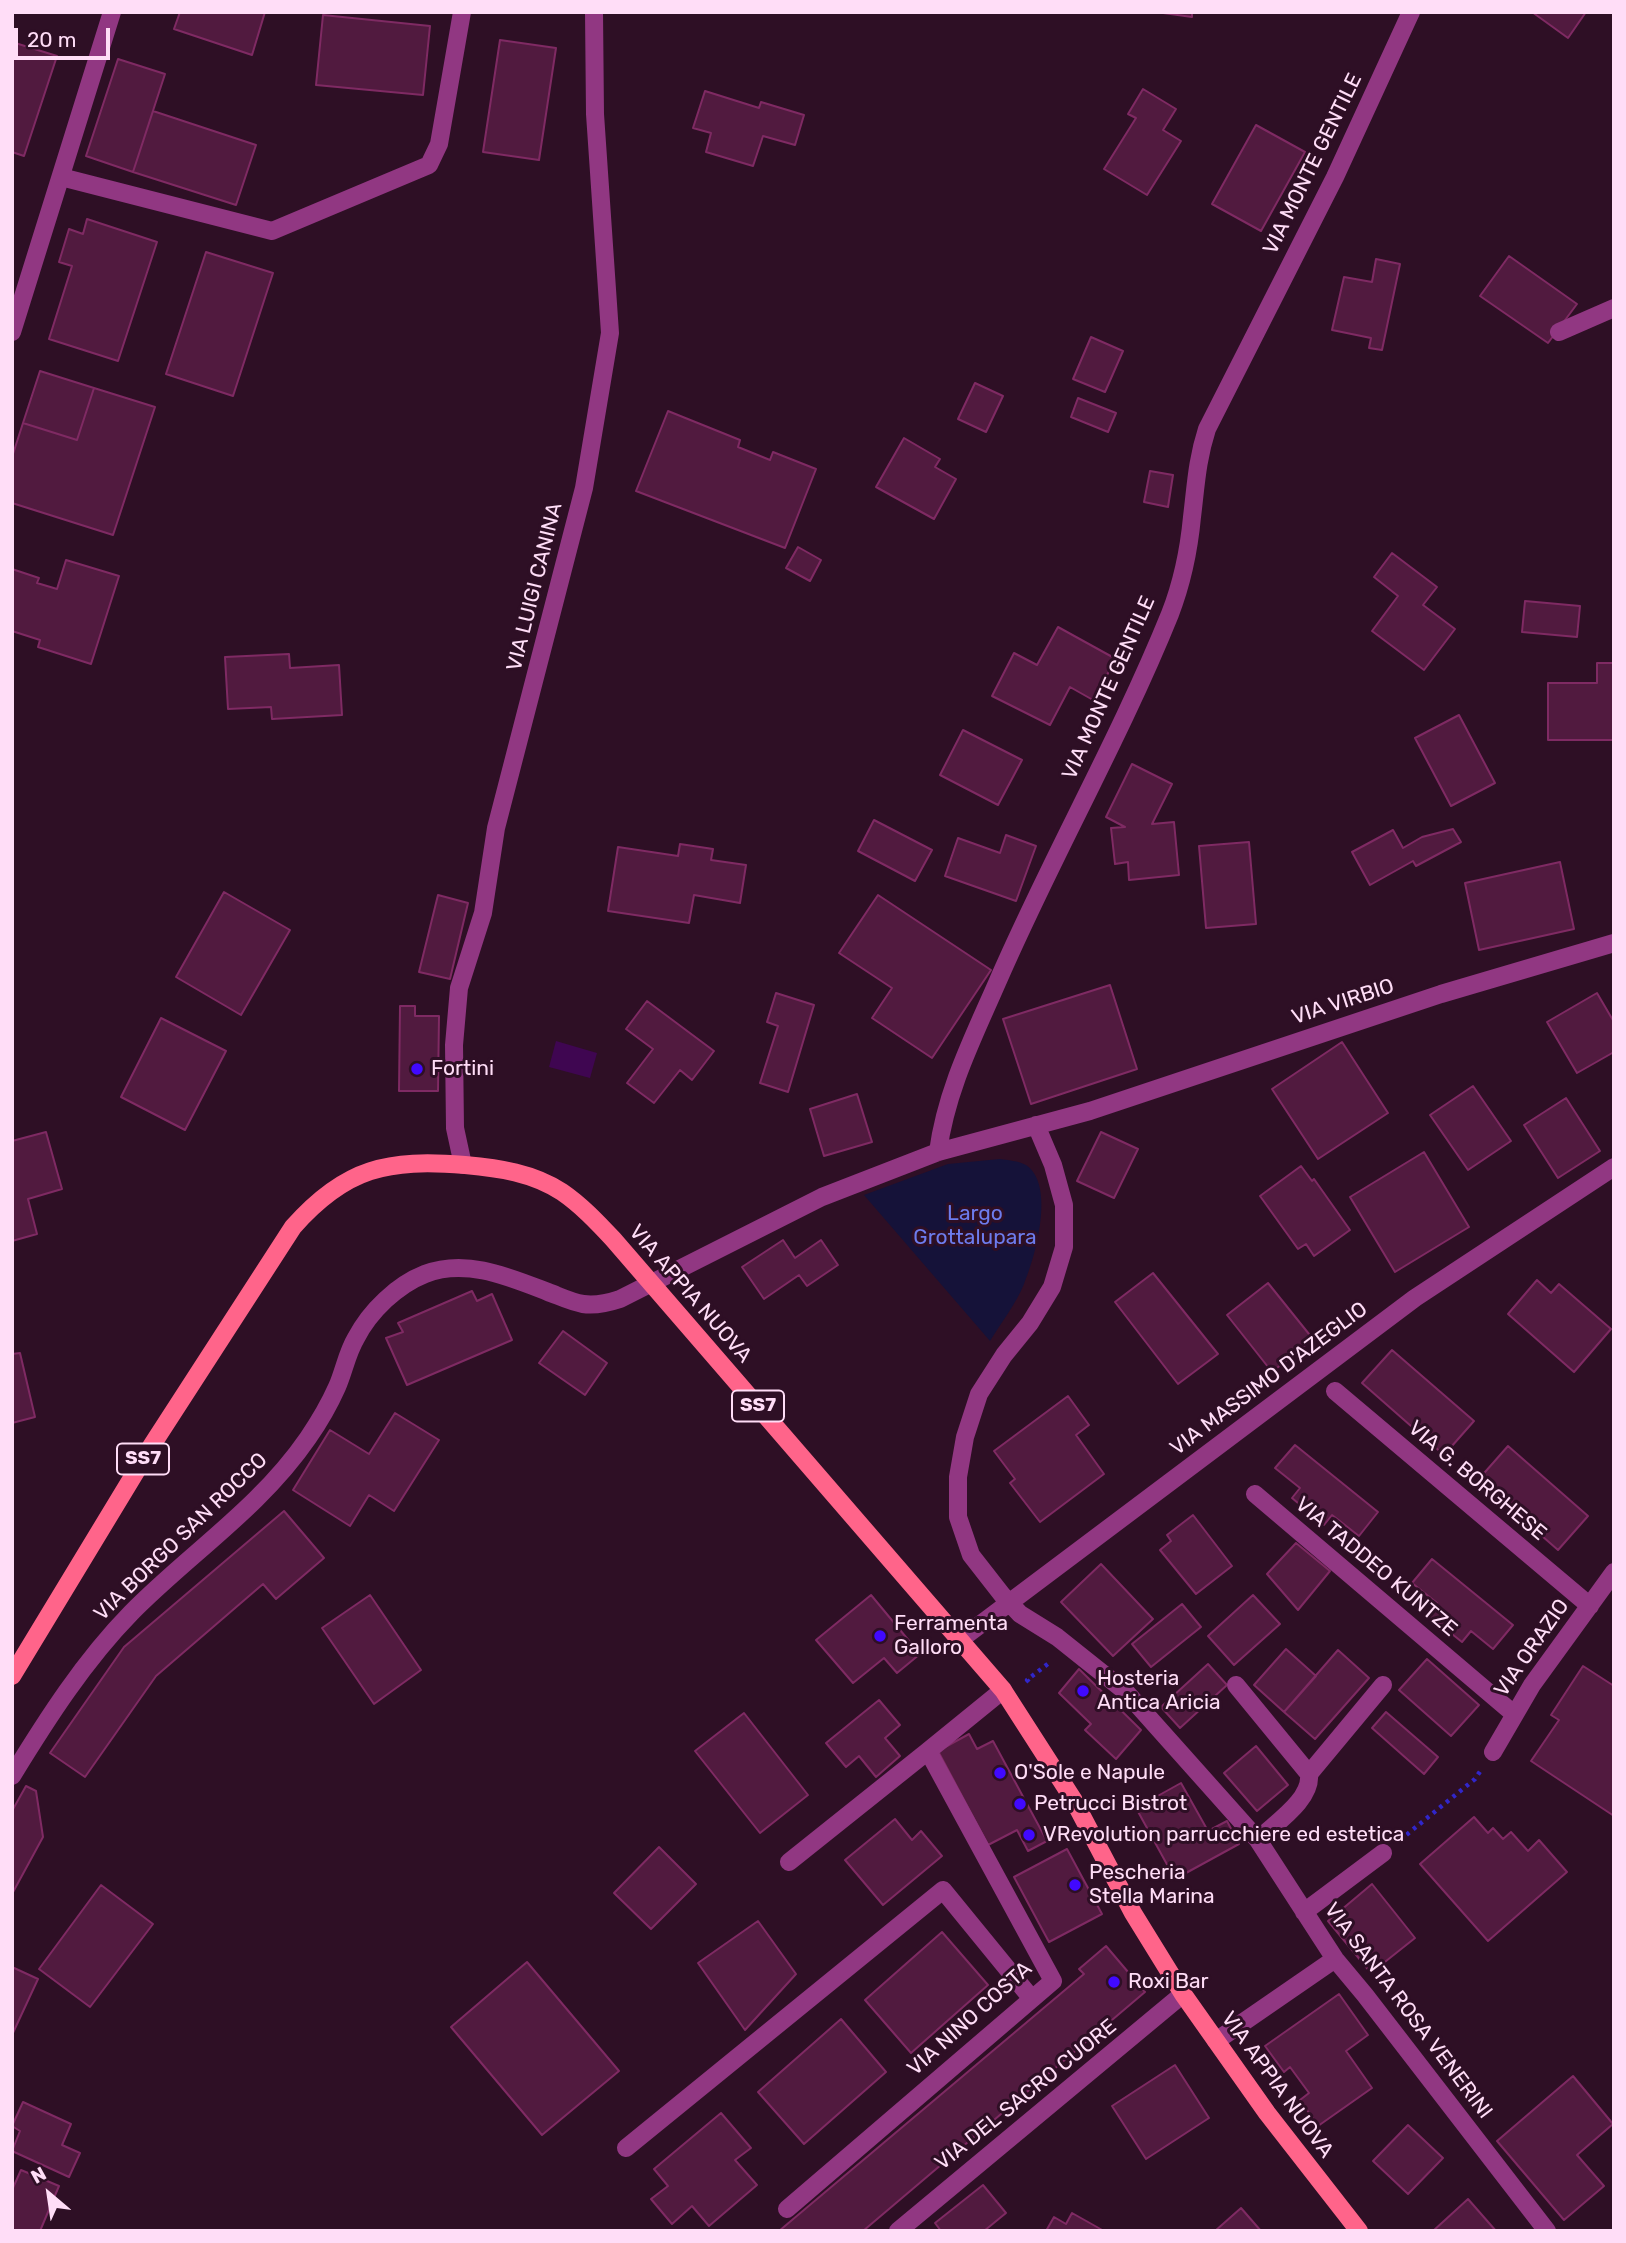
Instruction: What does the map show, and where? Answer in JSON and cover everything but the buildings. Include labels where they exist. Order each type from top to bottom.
[{"type":"main road","name":"VIA APPIA NUOVA","points":[[12,1676],[152,1445],[293,1227],[307,1211],[338,1186],[370,1170],[407,1163],[463,1165],[514,1171],[540,1181],[583,1208],[613,1239],[1003,1690],[1073,1799],[1133,1913],[1183,1994],[1290,2143],[1359,2231]]},
{"type":"street","points":[[61,177],[272,231],[297,221],[429,165],[439,144],[462,12]]},
{"type":"street","name":"VIA LUIGI CANINA","points":[[463,1165],[455,1128],[454,1045],[459,988],[483,913],[496,828],[584,488],[610,333],[595,114],[594,12]]},
{"type":"street","name":"VIA MONTE GENTILE","points":[[938,1152],[948,1102],[976,1031],[1032,904],[1132,704],[1171,611],[1188,547],[1196,470],[1208,429],[1335,177],[1411,12]]},
{"type":"street","points":[[12,332],[61,177],[106,14]]},
{"type":"street","points":[[1559,331],[1614,308]]},
{"type":"street","name":"VIA VIRBIO","points":[[1036,1125],[1090,1111],[1441,993],[1614,943]]},
{"type":"street","points":[[938,1152],[1036,1125]]},
{"type":"street","name":"VIA SANTA ROSA VENERINI","points":[[1036,1125],[1053,1165],[1064,1205],[1064,1247],[1052,1287],[1030,1323],[1004,1355],[979,1394],[965,1437],[958,1477],[958,1517],[971,1555],[1020,1614],[1069,1647],[1126,1692],[1258,1840],[1335,1959],[1546,2231]]},
{"type":"street","name":"VIA BORGO SAN ROCCO","points":[[12,1776],[62,1699],[113,1633],[153,1592],[248,1508],[293,1458],[332,1398],[356,1338],[370,1317],[396,1292],[422,1275],[456,1267],[498,1274],[583,1304],[599,1304],[628,1296],[821,1197],[938,1152]]},
{"type":"street","name":"VIA MASSIMO D'AZEGLIO","points":[[961,1639],[1415,1298],[1614,1167]]},
{"type":"street","name":"VIA G. BORGHESE","points":[[1335,1391],[1590,1605]]},
{"type":"street","name":"VIA TADDEO KUNTZE","points":[[1255,1494],[1514,1714]]},
{"type":"street","name":"VIA ORAZIO","points":[[1493,1752],[1514,1714],[1614,1572]]},
{"type":"street","points":[[1236,1685],[1309,1774],[1310,1781],[1305,1794],[1258,1840]]},
{"type":"street","points":[[1309,1774],[1384,1685]]},
{"type":"street","points":[[789,1862],[1003,1690]]},
{"type":"street","name":"VIA NINO COSTA","points":[[787,2208],[1053,1981],[928,1751]]},
{"type":"street","points":[[1304,1912],[1383,1853]]},
{"type":"street","points":[[626,2148],[943,1890],[1032,1998]]},
{"type":"street","points":[[1216,2041],[1335,1959]]},
{"type":"street","name":"VIA DEL SACRO CUORE","points":[[898,2231],[1183,1994]]},
{"type":"path","points":[[1033,1688],[1027,1680],[1069,1647]]},
{"type":"path","points":[[1383,1853],[1475,1779]]},
{"type":"green space","name":"Largo Grottalupara","points":[[1000,1159],[1026,1165],[1035,1175],[1040,1188],[1041,1205],[1037,1240],[1024,1284],[990,1341],[864,1195],[948,1164]]},
{"type":"shaded area","points":[[556,1041],[597,1053],[590,1078],[549,1067]]},
{"type":"place","name":"Fortini","points":[[417,1069]]},
{"type":"place","name":"Ferramenta Galloro","points":[[880,1636]]},
{"type":"place","name":"Hosteria Antica Aricia","points":[[1083,1691]]},
{"type":"place","name":"O'Sole e Napule","points":[[1000,1773]]},
{"type":"place","name":"Petrucci Bistrot","points":[[1020,1804]]},
{"type":"place","name":"VRevolution parrucchiere ed estetica","points":[[1029,1835]]},
{"type":"place","name":"Pescheria Stella Marina","points":[[1075,1885]]},
{"type":"place","name":"Roxi Bar","points":[[1114,1982]]}]
